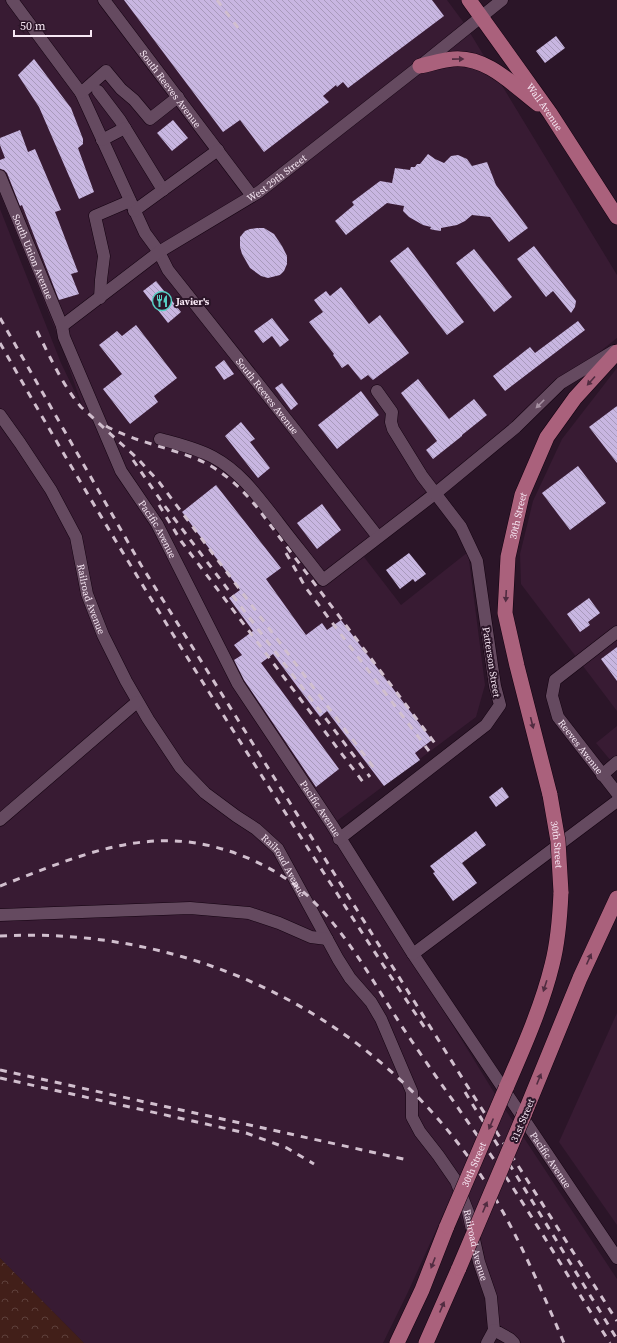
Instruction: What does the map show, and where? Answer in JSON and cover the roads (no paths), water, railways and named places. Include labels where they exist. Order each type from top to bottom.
[{"type":"main road","name":"Wall Avenue","points":[[469,0],[550,113],[617,217]]},
{"type":"main road","points":[[420,66],[452,59],[475,61],[486,65],[550,113]]},
{"type":"main road","name":"30th Street","points":[[397,1343],[422,1290],[447,1226],[525,1044],[552,965],[559,921],[561,892],[558,841],[550,795],[505,613],[508,557],[522,495],[547,437],[575,398],[617,352]]},
{"type":"main road","name":"31st Street","points":[[426,1343],[524,1115],[580,978],[617,898]]},
{"type":"street","name":"South Reeves Avenue","points":[[12,0],[81,93],[145,233],[159,252],[168,270],[378,538]]},
{"type":"street","name":"South Reeves Avenue","points":[[104,0],[252,196]]},
{"type":"street","name":"West 29th Street","points":[[63,332],[100,298],[159,252],[265,187],[502,0]]},
{"type":"street","points":[[81,93],[106,71],[150,119],[178,97]]},
{"type":"street","points":[[98,91],[125,128],[164,190]]},
{"type":"street","points":[[102,140],[125,128]]},
{"type":"street","points":[[100,298],[100,280],[104,256],[95,216],[132,206],[164,190],[218,150]]},
{"type":"street","name":"South Union Avenue","points":[[0,176],[63,332]]},
{"type":"street","name":"Pacific Avenue","points":[[63,332],[121,471],[156,524],[238,684],[413,954],[617,1258]]},
{"type":"street","points":[[160,439],[188,447],[211,456],[222,462],[240,476],[323,580],[436,493],[516,428],[561,383],[617,349]]},
{"type":"street","name":"Patterson Street","points":[[339,839],[486,725],[500,705],[494,686],[477,561],[461,527],[422,476],[393,429],[391,422],[392,412],[377,391]]},
{"type":"street","name":"Railroad Avenue","points":[[0,416],[51,490],[76,537],[87,594],[103,634],[137,702],[180,767],[205,793],[256,829],[278,848],[327,939],[350,978],[371,1002],[381,1019],[412,1092],[412,1117],[420,1132],[456,1182],[468,1212],[479,1262],[491,1297],[494,1330]]},
{"type":"street","name":"Reeves Avenue","points":[[617,632],[555,680],[552,696],[558,717],[617,793]]},
{"type":"street","points":[[0,820],[137,702]]},
{"type":"street","points":[[602,775],[617,762]]},
{"type":"street","points":[[413,954],[617,801]]},
{"type":"street","points":[[0,915],[198,909],[250,913],[279,923],[311,937],[327,939]]},
{"type":"street","points":[[487,1343],[494,1330],[514,1343]]},
{"type":"railway","points":[[217,0],[239,29]]},
{"type":"railway","points":[[0,318],[141,565],[466,1084],[617,1321]]},
{"type":"railway","points":[[37,331],[57,370],[74,398],[81,407],[138,459],[159,482],[377,772]]},
{"type":"railway","points":[[0,343],[81,483],[165,621],[294,827],[427,1031]]},
{"type":"railway","points":[[106,426],[117,432],[199,460],[223,474],[244,492],[437,746]]},
{"type":"railway","points":[[133,460],[164,505],[370,777]]},
{"type":"railway","points":[[159,505],[181,541],[363,782]]},
{"type":"railway","points":[[286,553],[306,588],[429,751]]},
{"type":"railway","points":[[0,886],[77,857],[129,844],[156,841],[183,841],[225,850],[254,861],[281,875],[294,884],[330,919],[355,953],[411,1040],[508,1180],[610,1343]]},
{"type":"railway","points":[[0,936],[70,937],[138,946],[204,963],[267,989],[326,1022],[381,1063],[431,1111],[474,1165],[488,1186],[524,1252],[564,1343]]},
{"type":"railway","points":[[0,1070],[408,1160]]},
{"type":"railway","points":[[0,1078],[246,1133],[287,1148],[314,1164]]},
{"type":"railway","points":[[465,1092],[617,1339]]},
{"type":"place","name":"Javier's","points":[[162,301]]}]
